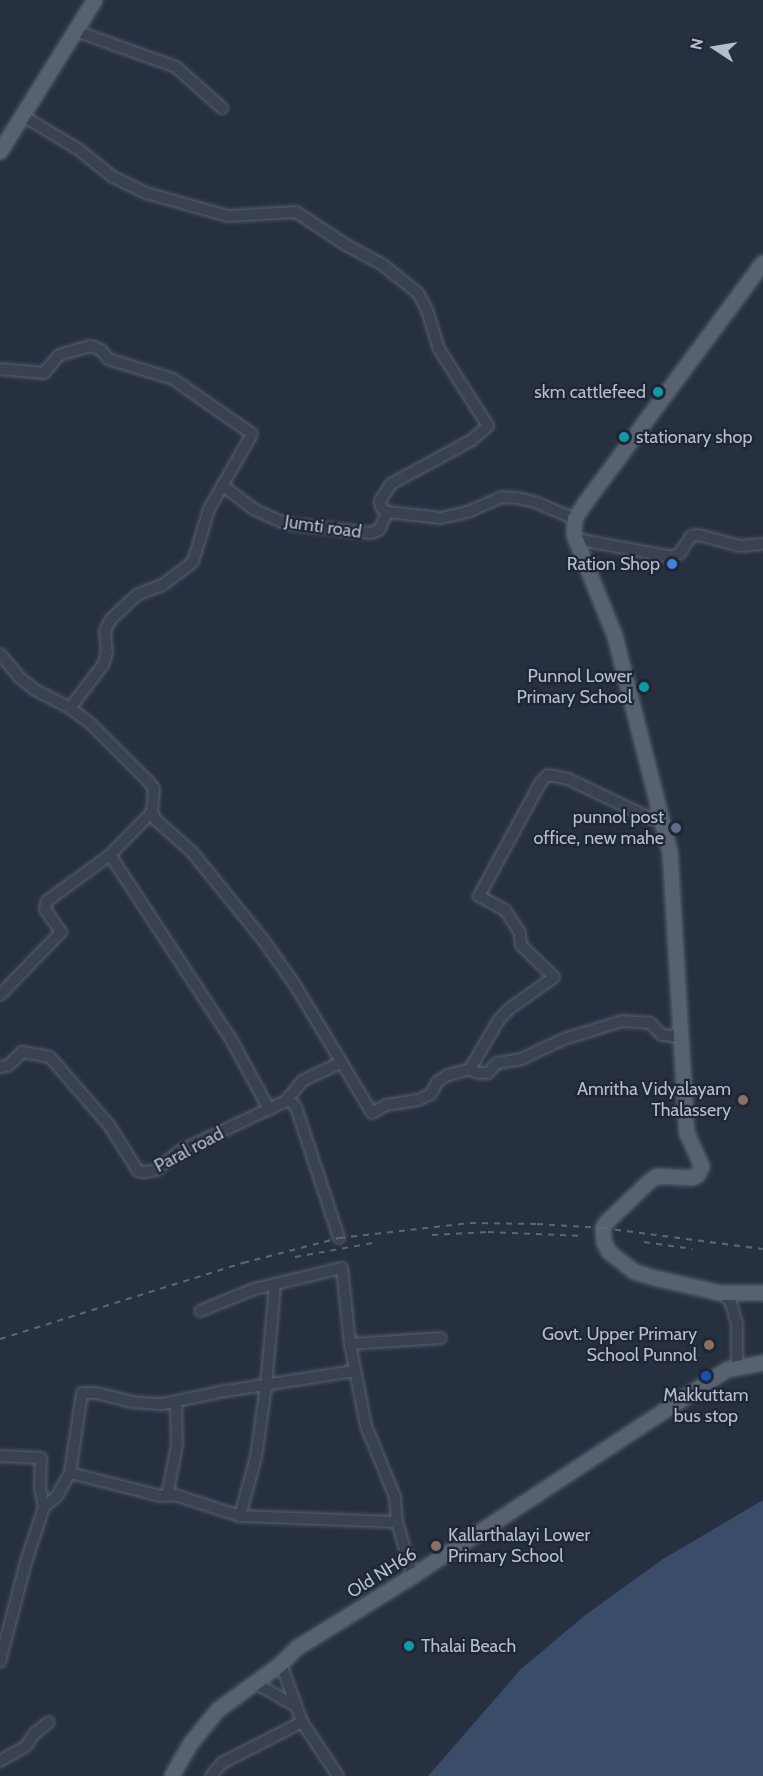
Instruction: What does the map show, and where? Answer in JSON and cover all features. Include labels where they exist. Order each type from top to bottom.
[{"type":"main road","points":[[1,148],[96,0]]},
{"type":"main road","points":[[763,263],[575,519],[576,539],[615,636],[670,851],[687,1133],[702,1167],[698,1175],[693,1178],[658,1176],[651,1180],[607,1222],[603,1228],[604,1242],[609,1252],[635,1272],[722,1293],[763,1293]]},
{"type":"main road","name":"Old NH66","points":[[172,1776],[192,1742],[218,1710],[281,1664],[297,1648],[413,1576],[727,1370],[763,1363]]},
{"type":"street","points":[[76,31],[176,66],[222,108]]},
{"type":"street","points":[[22,116],[78,149],[114,177],[146,193],[228,216],[296,212],[402,278],[418,293],[427,310],[439,349],[488,426],[472,440],[391,484],[380,501],[381,507],[387,512],[441,518],[468,512],[502,497],[518,498],[575,519]]},
{"type":"street","points":[[0,369],[44,373],[59,355],[91,346],[101,350],[108,359],[173,379],[252,434],[209,509],[193,562],[162,585],[138,594],[111,619],[105,631],[107,652],[103,664],[70,708]]},
{"type":"street","name":"Jumti road","points":[[222,485],[255,510],[287,524],[371,533],[379,530],[387,512]]},
{"type":"street","points":[[576,539],[672,557],[680,553],[691,536],[699,535],[740,546],[763,544]]},
{"type":"street","points":[[0,654],[19,677],[36,690],[70,708],[91,724],[149,782],[155,796],[152,812],[110,855],[47,901],[45,909],[62,932],[0,994]]},
{"type":"street","points":[[470,1069],[484,1040],[508,1009],[554,977],[521,945],[520,933],[505,910],[479,896],[536,789],[548,775],[584,784],[652,819],[662,821]]},
{"type":"street","points":[[152,812],[156,820],[192,852],[264,941],[372,1113],[386,1105],[399,1105],[431,1094],[437,1082],[448,1075],[470,1069],[478,1073],[488,1073],[497,1064],[521,1059],[564,1039],[622,1021],[650,1023],[662,1035],[673,1036],[681,1031]]},
{"type":"street","points":[[110,855],[231,1039],[269,1109]]},
{"type":"street","name":"Paral road","points":[[0,1067],[8,1065],[22,1052],[50,1057],[71,1078],[109,1125],[135,1167],[144,1172],[156,1170],[182,1150],[286,1101]]},
{"type":"street","points":[[339,1238],[296,1107],[286,1101],[302,1081],[342,1062]]},
{"type":"street","points":[[200,1311],[254,1289],[342,1268],[354,1371],[366,1426],[395,1497],[397,1522],[413,1576]]},
{"type":"street","points":[[240,1516],[256,1457],[266,1386],[275,1285]]},
{"type":"street","points":[[722,1293],[732,1303],[737,1324],[737,1368]]},
{"type":"street","points":[[350,1344],[441,1338]]},
{"type":"street","points":[[44,1507],[57,1496],[70,1473],[82,1393],[96,1393],[147,1404],[354,1371]]},
{"type":"street","points":[[167,1496],[177,1445],[176,1401]]},
{"type":"street","points":[[0,1456],[41,1458],[44,1507],[26,1562],[0,1662]]},
{"type":"street","points":[[70,1473],[167,1496],[175,1495],[240,1516],[397,1522]]},
{"type":"street","points":[[281,1664],[302,1722],[338,1776]]},
{"type":"street","points":[[255,1683],[294,1705]]},
{"type":"street","points":[[0,1761],[26,1746],[34,1734],[49,1722]]},
{"type":"street","points":[[212,1776],[222,1763],[302,1722]]},
{"type":"water","points":[[763,1500],[763,1776],[428,1776],[521,1669],[584,1616],[663,1559]]},
{"type":"railway","points":[[0,1339],[243,1263],[339,1238],[470,1223],[537,1224],[603,1228],[763,1249]]},
{"type":"railway","points":[[432,1235],[488,1232],[584,1236]]},
{"type":"railway","points":[[295,1257],[378,1242]]},
{"type":"railway","points":[[644,1242],[692,1249]]},
{"type":"place","name":"skm cattlefeed","points":[[658,392]]},
{"type":"place","name":"stationary shop","points":[[624,437]]},
{"type":"place","name":"Ration Shop","points":[[672,564]]},
{"type":"place","name":"Punnol Lower Primary School","points":[[644,687]]},
{"type":"place","name":"punnol post office, new mahe","points":[[676,828]]},
{"type":"place","name":"Amritha Vidyalayam Thalassery","points":[[743,1100]]},
{"type":"place","name":"Govt. Upper Primary School Punnol","points":[[709,1345]]},
{"type":"place","name":"Makkuttam bus stop","points":[[706,1376]]},
{"type":"place","name":"Kallarthalayi Lower Primary School","points":[[436,1546]]},
{"type":"place","name":"Thalai Beach","points":[[409,1646]]}]
